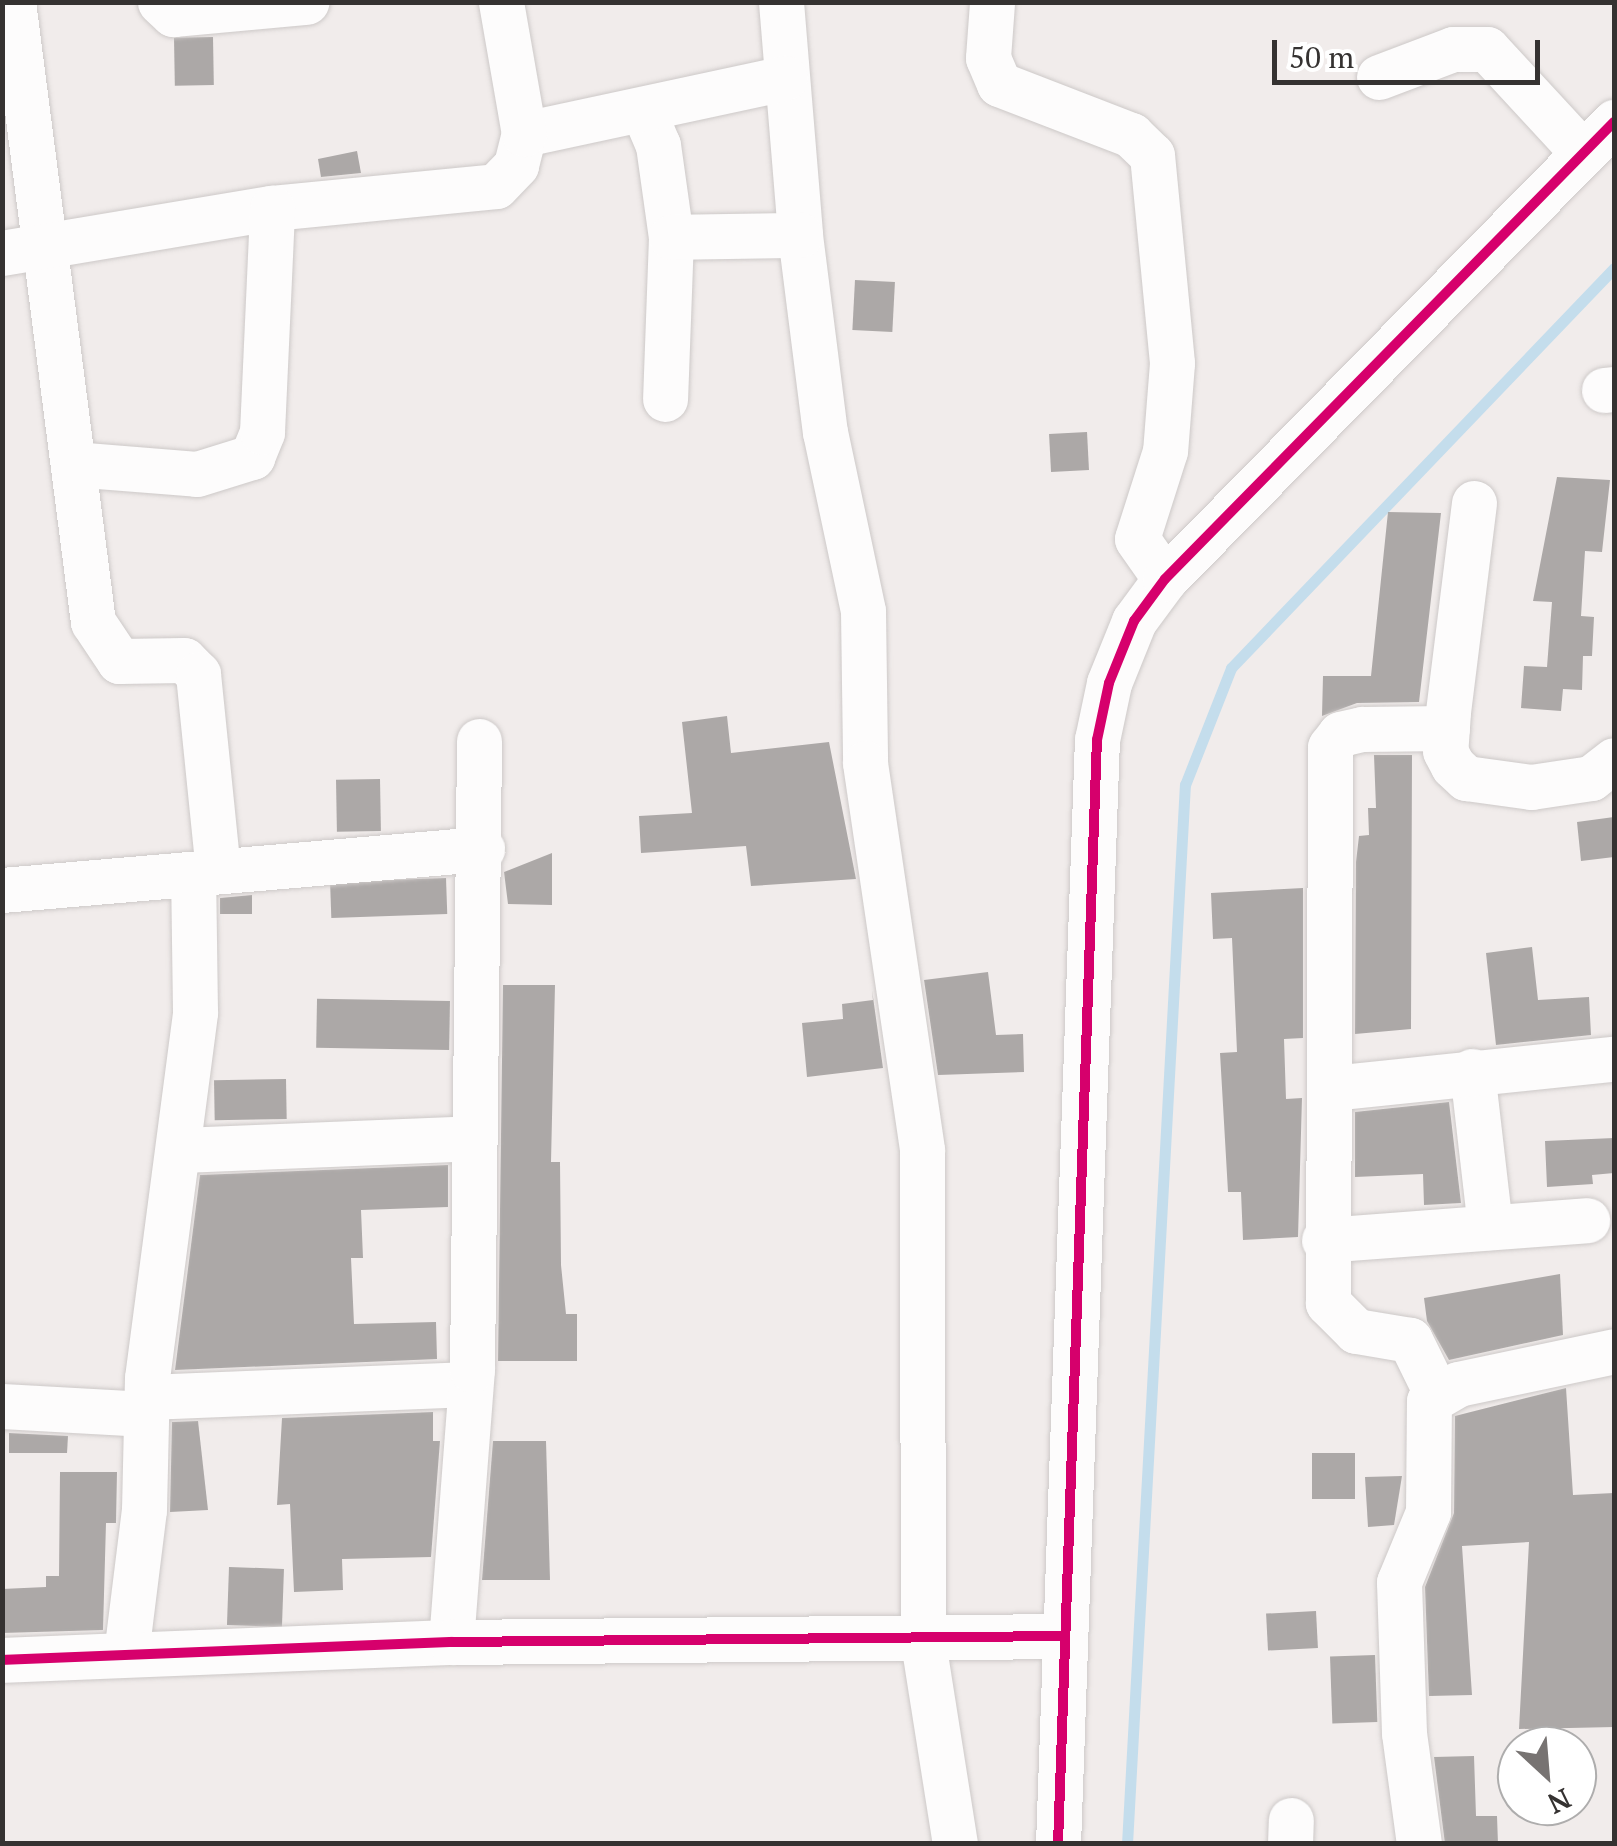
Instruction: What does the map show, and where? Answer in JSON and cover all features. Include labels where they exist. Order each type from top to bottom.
[{"type":"street","points":[[160,2],[172,14],[306,2]]},
{"type":"street","points":[[22,248],[272,208],[496,186],[516,165],[524,134],[501,2]]},
{"type":"street","points":[[781,2],[800,236],[825,432],[863,610],[865,763],[922,1150],[923,1642],[955,1844]]},
{"type":"street","points":[[992,4],[988,58],[1000,84],[1130,135],[1152,155],[1172,363],[1165,451],[1137,539],[1165,578]]},
{"type":"street","points":[[10,7],[22,248],[72,464],[93,622],[105,649],[119,661],[184,660],[198,674],[205,873],[195,1012],[146,1406],[144,1510],[126,1654]]},
{"type":"street","points":[[1379,77],[1454,48],[1487,49],[1583,153]]},
{"type":"street","points":[[524,134],[643,110],[683,94],[785,78]]},
{"type":"street","points":[[643,110],[661,160],[671,238],[665,399]]},
{"type":"street","points":[[1058,1844],[1062,1636],[1097,740],[1134,621],[1165,578],[1614,122]]},
{"type":"street","points":[[72,464],[197,474],[252,457],[262,432],[272,208]]},
{"type":"street","points":[[671,238],[800,236]]},
{"type":"street","points":[[1474,503],[1446,751],[1466,778],[1530,787],[1591,778],[1614,760]]},
{"type":"street","points":[[1419,1844],[1399,1582],[1428,1512],[1427,1412],[1435,1391],[1410,1340],[1356,1331],[1328,1303],[1324,1240],[1331,1088],[1330,747],[1340,734],[1362,729],[1447,728]]},
{"type":"street","points":[[451,1642],[470,1384],[482,849],[479,741]]},
{"type":"street","points":[[2,890],[482,849]]},
{"type":"street","points":[[1331,1088],[1614,1059]]},
{"type":"street","points":[[1472,1071],[1490,1228]]},
{"type":"street","points":[[180,1150],[474,1138]]},
{"type":"street","points":[[1324,1240],[1587,1220]]},
{"type":"street","points":[[1435,1391],[1614,1351]]},
{"type":"street","points":[[2,1406],[146,1406],[470,1384]]},
{"type":"street","points":[[2,1660],[451,1642],[923,1642],[1062,1636]]},
{"type":"building","points":[[213,37],[214,85],[175,86],[174,38]]},
{"type":"building","points":[[357,151],[361,173],[321,177],[318,159]]},
{"type":"building","points":[[855,280],[895,282],[892,332],[852,330]]},
{"type":"building","points":[[1087,432],[1089,470],[1051,472],[1049,434]]},
{"type":"building","points":[[1557,477],[1610,480],[1602,552],[1585,551],[1581,616],[1594,617],[1592,656],[1583,656],[1582,690],[1563,689],[1561,711],[1521,708],[1524,666],[1547,667],[1552,602],[1533,601]]},
{"type":"building","points":[[1388,512],[1441,513],[1419,702],[1357,703],[1322,716],[1323,676],[1371,676]]},
{"type":"building","points":[[727,716],[731,753],[829,742],[856,879],[751,886],[746,846],[641,853],[639,816],[692,813],[682,722]]},
{"type":"building","points":[[1374,755],[1412,755],[1411,1029],[1355,1034],[1356,862],[1359,836],[1369,835],[1368,808],[1376,808]]},
{"type":"building","points":[[380,779],[381,831],[337,832],[336,780]]},
{"type":"building","points":[[1614,817],[1614,857],[1581,861],[1577,822]]},
{"type":"building","points":[[552,853],[552,905],[508,904],[504,872]]},
{"type":"building","points":[[446,878],[447,914],[331,918],[330,882]]},
{"type":"building","points":[[1303,888],[1303,1038],[1284,1039],[1286,1099],[1302,1098],[1298,1237],[1243,1240],[1241,1192],[1228,1192],[1220,1053],[1237,1052],[1232,938],[1213,939],[1211,893]]},
{"type":"building","points":[[252,895],[252,914],[220,914],[220,898]]},
{"type":"building","points":[[1532,947],[1538,1000],[1589,997],[1591,1035],[1496,1045],[1486,953]]},
{"type":"building","points":[[988,972],[996,1035],[1023,1034],[1024,1072],[938,1075],[924,980]]},
{"type":"building","points":[[503,985],[555,985],[551,1162],[560,1162],[561,1265],[566,1314],[577,1314],[577,1361],[498,1361]]},
{"type":"building","points":[[872,990],[883,1068],[807,1077],[802,1023],[843,1019],[842,1004],[873,1000]]},
{"type":"building","points":[[317,999],[450,1001],[449,1050],[316,1048]]},
{"type":"building","points":[[286,1079],[287,1119],[215,1120],[214,1080]]},
{"type":"building","points":[[1449,1102],[1461,1203],[1424,1205],[1423,1174],[1355,1177],[1355,1112]]},
{"type":"building","points":[[1614,1138],[1614,1173],[1592,1175],[1593,1184],[1547,1187],[1545,1141]]},
{"type":"building","points":[[448,1165],[448,1207],[361,1210],[363,1258],[351,1258],[354,1324],[436,1322],[437,1359],[175,1370],[200,1175]]},
{"type":"building","points":[[1560,1274],[1563,1335],[1449,1360],[1427,1321],[1424,1298]]},
{"type":"building","points":[[1566,1388],[1573,1495],[1614,1493],[1614,1727],[1519,1726],[1529,1542],[1462,1546],[1472,1695],[1429,1696],[1425,1587],[1454,1513],[1455,1416]]},
{"type":"building","points":[[433,1412],[433,1441],[440,1441],[431,1557],[342,1559],[343,1590],[294,1592],[290,1504],[277,1505],[282,1418]]},
{"type":"building","points":[[198,1421],[208,1510],[170,1512],[172,1422]]},
{"type":"building","points":[[9,1433],[68,1436],[67,1453],[9,1453]]},
{"type":"building","points":[[493,1441],[546,1441],[550,1580],[482,1580]]},
{"type":"building","points":[[1312,1453],[1355,1453],[1355,1499],[1312,1499]]},
{"type":"building","points":[[60,1472],[117,1472],[116,1523],[106,1523],[103,1630],[2,1633],[2,1589],[46,1587],[46,1576],[59,1576]]},
{"type":"building","points":[[1402,1476],[1394,1525],[1368,1527],[1365,1477]]},
{"type":"building","points":[[229,1567],[284,1569],[282,1627],[227,1625]]},
{"type":"building","points":[[1316,1611],[1318,1648],[1268,1651],[1266,1614]]},
{"type":"building","points":[[1375,1655],[1377,1722],[1332,1724],[1330,1657]]},
{"type":"building","points":[[1474,1756],[1476,1816],[1497,1816],[1498,1844],[1445,1844],[1434,1757]]},
{"type":"waterway","points":[[1127,1844],[1185,785],[1231,668],[1614,268]]},
{"type":"cycle path","points":[[1058,1844],[1097,740],[1109,683],[1134,621],[1165,579],[1614,122]]},
{"type":"cycle path","points":[[2,1660],[451,1642],[1062,1636]]}]
